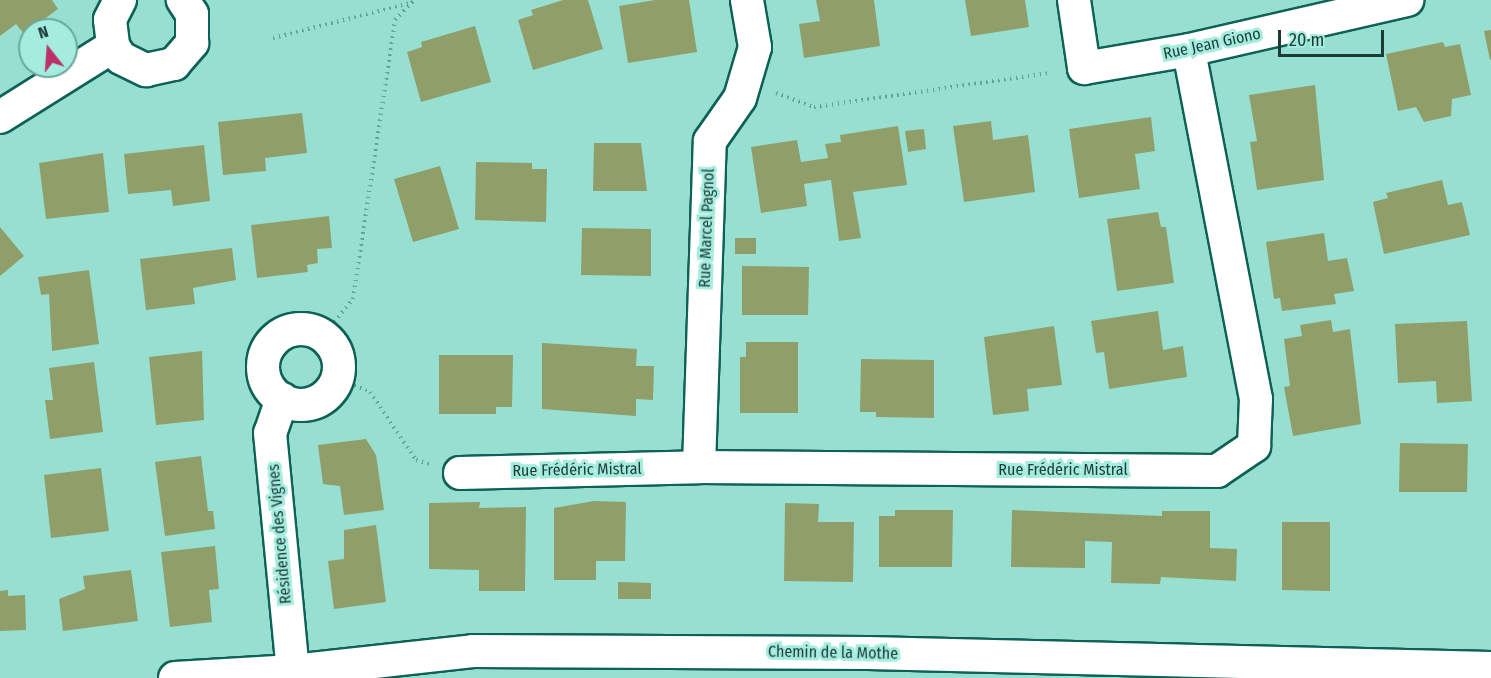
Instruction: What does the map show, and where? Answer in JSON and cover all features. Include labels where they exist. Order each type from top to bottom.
[{"type":"street","points":[[120,0],[110,20],[113,46],[132,66],[160,70],[174,64],[192,43],[194,28],[183,0]]},
{"type":"street","name":"Rue Marcel Pagnol","points":[[699,467],[710,141],[740,98],[755,46],[747,0]]},
{"type":"street","points":[[1074,0],[1084,68]]},
{"type":"street","name":"Rue Jean Giono","points":[[1084,68],[1190,50],[1407,0]]},
{"type":"street","points":[[0,117],[113,46]]},
{"type":"street","name":"Rue Frédéric Mistral","points":[[460,473],[699,467],[1217,471],[1254,446],[1256,399],[1190,50]]},
{"type":"street","points":[[301,329],[324,336],[338,355],[338,378],[315,402],[282,399],[266,381],[263,369],[270,346],[278,337],[301,329]]},
{"type":"street","name":"Résidence des Vignes","points":[[282,399],[270,433],[293,671]]},
{"type":"street","name":"Chemin de la Mothe","points":[[175,678],[293,671],[472,651],[868,653],[1491,668]]},
{"type":"path","points":[[273,38],[412,1]]},
{"type":"path","points":[[324,336],[353,299],[395,20],[412,1]]},
{"type":"path","points":[[745,81],[814,107],[1084,68]]},
{"type":"path","points":[[338,378],[370,392],[416,460],[460,473]]},
{"type":"building","points":[[0,0],[52,0],[58,9],[46,18],[18,18],[18,26],[16,24],[0,36]]},
{"type":"building","points":[[563,0],[588,0],[603,49],[533,70],[518,20],[533,15],[531,10]]},
{"type":"building","points":[[655,0],[689,0],[697,52],[628,63],[619,6]]},
{"type":"building","points":[[816,0],[874,0],[880,46],[804,58],[799,24],[820,21]]},
{"type":"building","points":[[965,0],[1025,0],[1029,27],[971,36]]},
{"type":"building","points":[[475,26],[491,82],[421,102],[407,52],[422,47],[421,42]]},
{"type":"building","points":[[1491,30],[1491,59],[1490,60],[1484,31]]},
{"type":"building","points":[[1443,42],[1445,47],[1460,44],[1471,95],[1452,99],[1451,116],[1424,122],[1416,107],[1398,111],[1386,54]]},
{"type":"building","points":[[1315,85],[1324,180],[1257,190],[1250,142],[1257,141],[1249,95]]},
{"type":"building","points":[[302,113],[307,153],[265,158],[266,171],[223,175],[218,122]]},
{"type":"building","points":[[1151,117],[1155,151],[1135,154],[1140,189],[1079,198],[1069,129]]},
{"type":"building","points":[[991,121],[993,140],[1028,135],[1035,192],[964,202],[953,126]]},
{"type":"building","points":[[898,126],[907,185],[853,192],[861,238],[839,241],[831,180],[804,184],[807,206],[761,213],[751,147],[797,140],[801,162],[828,158],[825,144],[841,142],[840,135]]},
{"type":"building","points":[[924,129],[926,149],[908,152],[905,131]]},
{"type":"building","points":[[594,143],[641,143],[647,191],[593,191]]},
{"type":"building","points":[[204,145],[210,201],[173,206],[171,190],[128,194],[124,154]]},
{"type":"building","points":[[103,153],[109,212],[46,219],[39,163]]},
{"type":"building","points":[[476,162],[532,163],[532,169],[547,169],[546,222],[475,220]]},
{"type":"building","points":[[440,166],[459,229],[413,242],[394,179]]},
{"type":"building","points":[[1442,180],[1448,205],[1462,202],[1470,235],[1384,254],[1373,202],[1388,198],[1386,193]]},
{"type":"building","points":[[1158,212],[1161,227],[1166,227],[1174,283],[1117,291],[1107,219]]},
{"type":"building","points":[[329,216],[332,248],[317,249],[318,263],[307,265],[308,272],[257,278],[251,225]]},
{"type":"building","points":[[0,227],[24,256],[0,276]]},
{"type":"building","points":[[582,228],[651,229],[651,276],[581,275]]},
{"type":"building","points":[[1324,233],[1328,261],[1347,258],[1354,291],[1334,294],[1336,304],[1282,311],[1280,298],[1274,299],[1266,242]]},
{"type":"building","points":[[735,238],[756,238],[756,254],[735,254]]},
{"type":"building","points":[[232,248],[236,280],[193,288],[195,304],[146,310],[140,259]]},
{"type":"building","points":[[742,266],[809,267],[808,315],[742,315]]},
{"type":"building","points":[[89,270],[99,344],[52,351],[49,294],[41,295],[38,277]]},
{"type":"building","points":[[1158,311],[1163,350],[1183,346],[1187,377],[1109,389],[1104,352],[1096,353],[1091,321]]},
{"type":"building","points":[[1331,320],[1333,332],[1350,329],[1361,424],[1293,436],[1284,387],[1290,386],[1284,339],[1302,336],[1300,325]]},
{"type":"building","points":[[1467,321],[1472,401],[1437,403],[1436,381],[1398,383],[1395,324]]},
{"type":"building","points":[[1054,326],[1062,385],[1027,389],[1029,411],[993,415],[984,337]]},
{"type":"building","points":[[746,342],[798,342],[798,413],[740,413],[740,357],[746,357]]},
{"type":"building","points":[[542,343],[637,349],[636,366],[654,366],[653,400],[636,399],[636,416],[542,409]]},
{"type":"building","points":[[202,351],[204,420],[156,425],[149,357]]},
{"type":"building","points":[[439,355],[513,355],[512,407],[496,407],[496,414],[439,414]]},
{"type":"building","points":[[861,359],[934,360],[934,418],[876,417],[876,412],[860,412]]},
{"type":"building","points":[[94,362],[103,432],[50,439],[45,400],[53,400],[49,368]]},
{"type":"building","points":[[366,439],[376,455],[384,510],[344,515],[340,486],[323,484],[318,445]]},
{"type":"building","points":[[1400,443],[1468,444],[1467,492],[1399,492]]},
{"type":"building","points":[[201,456],[208,511],[213,511],[215,529],[165,536],[155,462]]},
{"type":"building","points":[[101,468],[109,531],[51,538],[44,475]]},
{"type":"building","points":[[594,501],[626,502],[625,561],[596,561],[596,580],[554,580],[554,508]]},
{"type":"building","points":[[480,502],[479,508],[526,507],[525,591],[479,591],[479,570],[429,569],[429,503]]},
{"type":"building","points":[[785,503],[819,504],[818,522],[854,522],[853,582],[784,581]]},
{"type":"building","points":[[895,510],[953,510],[952,567],[879,567],[879,516],[895,516]]},
{"type":"building","points":[[1012,510],[1162,516],[1162,511],[1210,511],[1210,548],[1237,549],[1236,581],[1161,577],[1160,584],[1111,583],[1112,542],[1085,541],[1085,568],[1011,567]]},
{"type":"building","points":[[1282,522],[1330,522],[1330,591],[1282,590]]},
{"type":"building","points":[[376,525],[386,602],[334,609],[328,561],[344,559],[344,530]]},
{"type":"building","points":[[215,546],[219,589],[209,590],[212,622],[170,627],[161,552]]},
{"type":"building","points":[[131,570],[138,621],[63,631],[59,599],[85,589],[83,576]]},
{"type":"building","points":[[618,582],[651,583],[651,599],[618,599]]},
{"type":"building","points":[[8,590],[8,596],[25,595],[26,630],[0,631],[0,591]]}]
